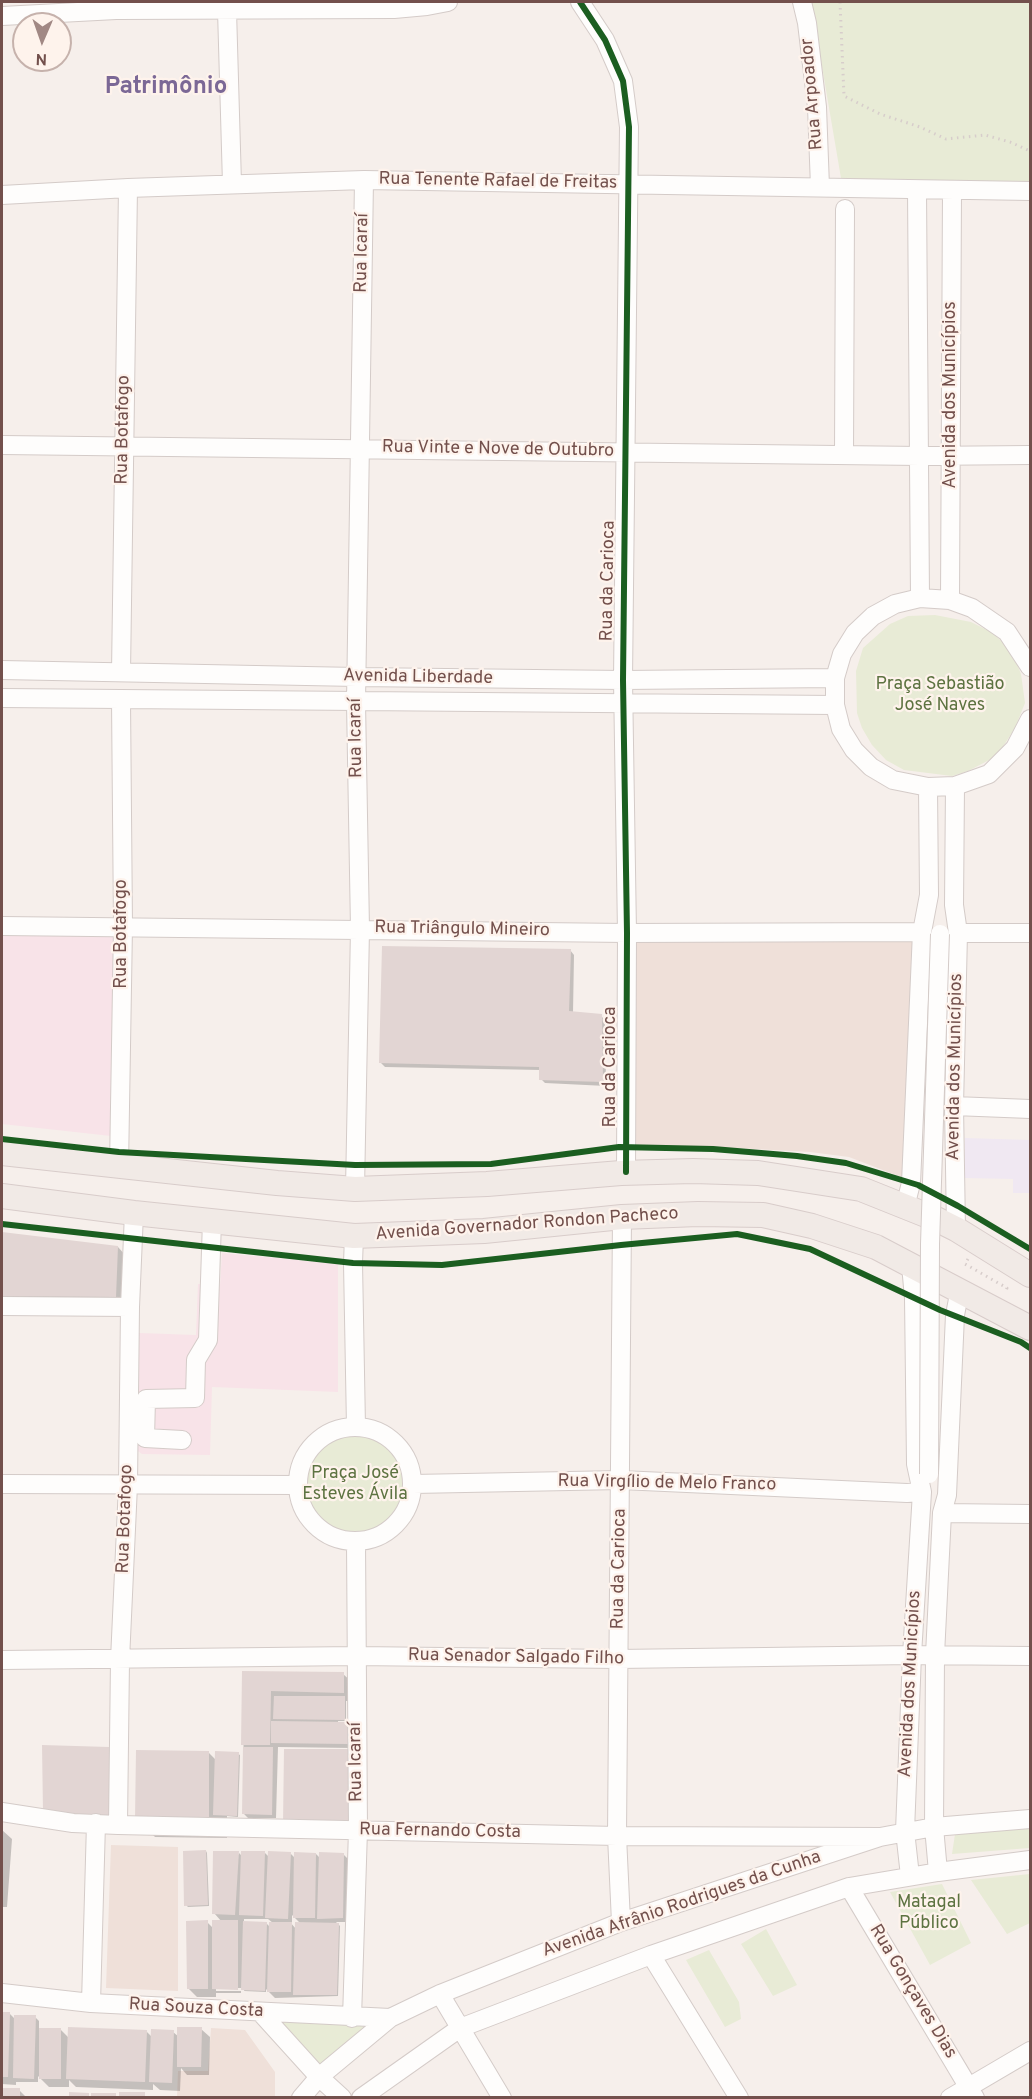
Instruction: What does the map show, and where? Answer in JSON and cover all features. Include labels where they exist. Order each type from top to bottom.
[{"type":"main road","points":[[2,1153],[120,1167],[356,1189],[487,1184],[626,1172],[759,1173],[861,1190],[956,1229],[1030,1275]]},
{"type":"main road","name":"Avenida Governador Rondon Pacheco","points":[[2,1196],[134,1213],[354,1236],[484,1231],[622,1217],[698,1214],[763,1215],[812,1226],[865,1243],[960,1289],[1030,1328]]},
{"type":"street","points":[[2,16],[116,6],[227,10],[394,9],[448,2]]},
{"type":"street","name":"Rua da Carioca","points":[[580,2],[605,40],[623,81],[629,127],[623,680],[627,933],[626,1172]]},
{"type":"street","name":"Rua Arpoador","points":[[802,2],[807,23],[817,107],[820,187]]},
{"type":"street","points":[[227,10],[232,184]]},
{"type":"street","name":"Rua Tenente Rafael de Freitas","points":[[2,195],[364,180],[952,191],[1030,190]]},
{"type":"street","name":"Rua Icaraí","points":[[356,1189],[360,928],[356,702],[364,180]]},
{"type":"street","name":"Rua Botafogo","points":[[121,672],[128,188]]},
{"type":"street","name":"Avenida dos Municípios","points":[[917,190],[920,598]]},
{"type":"street","name":"Avenida dos Municípios","points":[[950,600],[952,191]]},
{"type":"street","points":[[844,209],[844,455]]},
{"type":"street","points":[[918,322],[951,322]]},
{"type":"street","name":"Rua Vinte e Nove de Outubro","points":[[2,445],[950,457],[1030,455]]},
{"type":"street","points":[[1030,667],[1007,632],[972,608],[950,600],[920,598],[895,604],[873,616],[855,633],[842,654],[835,678],[835,705],[841,729],[854,750],[871,767],[893,780],[928,787],[955,786],[989,774],[1015,748],[1030,719]]},
{"type":"street","name":"Avenida Liberdade","points":[[2,670],[623,680],[835,678]]},
{"type":"street","name":"Avenida Liberdade","points":[[2,698],[835,705]]},
{"type":"street","name":"Rua Botafogo","points":[[120,700],[123,926],[120,1167]]},
{"type":"street","name":"Avenida dos Municípios","points":[[904,1207],[911,1184],[912,1148],[940,933],[954,905],[955,786]]},
{"type":"street","name":"Avenida dos Municípios","points":[[928,787],[929,895],[940,933],[954,1106],[956,1229]]},
{"type":"street","name":"Rua Triângulo Mineiro","points":[[2,926],[360,928],[627,933],[1030,933]]},
{"type":"street","points":[[929,1474],[930,1244],[940,933]]},
{"type":"street","points":[[954,1106],[1030,1108]]},
{"type":"street","points":[[912,1148],[918,1159],[927,1166],[946,1166],[955,1151]]},
{"type":"street","name":"Rua Botafogo","points":[[118,1824],[120,1660],[128,1485],[130,1307],[134,1213]]},
{"type":"street","name":"Rua da Carioca","points":[[621,1922],[617,1836],[622,1217]]},
{"type":"street","points":[[182,1440],[145,1438],[146,1399],[195,1398],[196,1360],[208,1340],[212,1221]]},
{"type":"street","points":[[354,1236],[356,1427]]},
{"type":"street","name":"Avenida dos Municípios","points":[[910,1876],[905,1831],[912,1655],[922,1492],[916,1464],[914,1298],[911,1265]]},
{"type":"street","name":"Avenida dos Municípios","points":[[938,1872],[934,1827],[935,1655],[955,1315],[960,1289]]},
{"type":"street","points":[[2,1306],[130,1307]]},
{"type":"street","points":[[915,1352],[923,1336],[936,1331],[946,1334],[953,1351]]},
{"type":"street","points":[[356,1427],[374,1430],[389,1438],[402,1450],[410,1467],[413,1484],[411,1502],[402,1518],[390,1531],[374,1539],[356,1542],[338,1539],[322,1532],[309,1519],[301,1503],[298,1485],[300,1467],[308,1451],[321,1438],[337,1430],[356,1427]]},
{"type":"street","name":"Avenida dos Municípios","points":[[922,1492],[929,1474]]},
{"type":"street","name":"Avenida dos Municípios","points":[[929,1474],[942,1513]]},
{"type":"street","name":"Rua Virgílio de Melo Franco","points":[[413,1484],[621,1480],[922,1492]]},
{"type":"street","points":[[2,1484],[298,1485]]},
{"type":"street","points":[[942,1513],[1030,1514]]},
{"type":"street","name":"Rua Icaraí","points":[[352,2018],[358,1830],[356,1542]]},
{"type":"street","name":"Rua Senador Salgado Filho","points":[[2,1660],[356,1656],[618,1659],[912,1655],[1030,1656]]},
{"type":"street","name":"Rua Fernando Costa","points":[[2,1812],[73,1823],[96,1824],[617,1836],[880,1837]]},
{"type":"street","name":"Avenida Afrânio Rodrigues da Cunha","points":[[301,2097],[319,2077],[390,2018],[440,1994],[621,1922],[880,1837],[934,1827],[1030,1819]]},
{"type":"street","points":[[91,2003],[96,1824]]},
{"type":"street","name":"Avenida Afrânio Rodrigues da Cunha","points":[[361,2097],[460,2028],[651,1954],[849,1887],[910,1876],[1030,1860]]},
{"type":"street","name":"Rua Gonçaves Dias","points":[[849,1887],[972,2092]]},
{"type":"street","points":[[651,1954],[739,2097]]},
{"type":"street","name":"Rua Souza Costa","points":[[2,1993],[91,2003],[352,2018],[390,2018]]},
{"type":"street","points":[[440,1994],[502,2097]]},
{"type":"street","points":[[261,2013],[319,2077],[342,2097]]},
{"type":"street","points":[[950,2097],[972,2092],[1030,2051]]},
{"type":"path","points":[[840,2],[844,96],[880,114],[920,127],[946,139],[985,135],[1030,151]]},
{"type":"path","points":[[978,1243],[965,1264],[1007,1288],[996,1308]]},
{"type":"shaded area","points":[[922,932],[911,1183],[849,1157],[810,1152],[735,1148],[626,1147],[627,933]]},
{"type":"shaded area","points":[[2,936],[115,936],[111,1136],[2,1124]]},
{"type":"shaded area","points":[[965,1138],[1030,1140],[1030,1193],[1013,1193],[1013,1179],[964,1178]]},
{"type":"shaded area","points":[[222,1253],[338,1264],[338,1392],[212,1387],[210,1455],[142,1454],[135,1449],[139,1333],[196,1335],[198,1284],[220,1285]]},
{"type":"shaded area","points":[[111,1845],[178,1847],[178,1991],[106,1988]]},
{"type":"shaded area","points":[[211,2028],[245,2030],[275,2072],[275,2097],[177,2097],[178,2071],[208,2071]]},
{"type":"green space","points":[[811,2],[1030,2],[1030,182],[842,184]]},
{"type":"green space","name":"Praça Sebastião José Naves","points":[[935,615],[971,622],[991,632],[1011,649],[1021,674],[1025,703],[1015,728],[997,756],[968,771],[952,776],[904,770],[886,760],[872,745],[862,728],[857,713],[856,671],[863,648],[890,624],[908,616]]},
{"type":"green space","name":"Praça José Esteves Ávila","points":[[355,1427],[377,1431],[387,1436],[403,1452],[408,1462],[412,1484],[408,1506],[403,1516],[387,1532],[377,1537],[355,1541],[333,1537],[323,1532],[307,1516],[302,1506],[298,1484],[302,1462],[307,1452],[323,1436],[333,1431]]},
{"type":"green space","points":[[1030,1825],[1030,1848],[952,1854],[955,1834]]},
{"type":"green space","points":[[1030,1874],[1030,1923],[1007,1934],[971,1880]]},
{"type":"green space","name":"Matagal Público","points":[[942,1884],[971,1943],[930,1965],[890,1892]]},
{"type":"green space","points":[[766,1929],[797,1985],[773,1996],[741,1944]]},
{"type":"green space","points":[[709,1950],[739,2002],[741,2019],[725,2027],[686,1960]]},
{"type":"green space","points":[[269,2016],[381,2021],[319,2073]]},
{"type":"building","points":[[382,946],[571,949],[569,1011],[602,1014],[603,1082],[539,1080],[539,1067],[379,1063]]},
{"type":"building","points":[[2,1232],[118,1246],[116,1297],[2,1296]]},
{"type":"building","points":[[242,1671],[344,1672],[344,1693],[271,1691],[270,1745],[241,1745]]},
{"type":"building","points":[[274,1696],[345,1696],[345,1720],[273,1719]]},
{"type":"building","points":[[271,1721],[348,1722],[349,1744],[271,1743]]},
{"type":"building","points":[[42,1745],[109,1747],[110,1819],[43,1812]]},
{"type":"building","points":[[243,1747],[273,1747],[272,1815],[242,1814]]},
{"type":"building","points":[[284,1749],[350,1749],[349,1824],[283,1824]]},
{"type":"building","points":[[136,1750],[209,1751],[209,1820],[135,1819]]},
{"type":"building","points":[[215,1751],[239,1752],[237,1816],[213,1815]]},
{"type":"building","points":[[206,1850],[208,1905],[184,1906],[183,1851]]},
{"type":"building","points":[[213,1851],[239,1851],[235,1915],[212,1914]]},
{"type":"building","points":[[241,1851],[265,1851],[263,1916],[239,1915]]},
{"type":"building","points":[[268,1851],[291,1852],[288,1919],[265,1918]]},
{"type":"building","points":[[294,1852],[316,1853],[315,1918],[293,1918]]},
{"type":"building","points":[[319,1852],[344,1853],[343,1918],[317,1919]]},
{"type":"building","points":[[208,1920],[208,1989],[187,1989],[186,1921]]},
{"type":"building","points":[[212,1920],[238,1920],[238,1990],[212,1989]]},
{"type":"building","points":[[243,1921],[267,1922],[265,1991],[241,1990]]},
{"type":"building","points":[[269,1922],[292,1922],[291,1992],[267,1992]]},
{"type":"building","points":[[295,1922],[339,1923],[337,1995],[293,1995]]},
{"type":"building","points":[[2,2012],[10,2012],[8,2077],[2,2077]]},
{"type":"building","points":[[14,2015],[36,2015],[34,2079],[13,2078]]},
{"type":"building","points":[[68,2027],[147,2030],[145,2082],[66,2079]]},
{"type":"building","points":[[177,2027],[202,2027],[201,2067],[177,2067]]},
{"type":"building","points":[[39,2028],[61,2028],[61,2079],[39,2079]]},
{"type":"building","points":[[151,2029],[174,2030],[172,2083],[149,2082]]},
{"type":"building","points":[[2,2088],[20,2088],[20,2098],[2,2098]]},
{"type":"building","points":[[69,2092],[89,2093],[89,2098],[69,2098]]},
{"type":"building","points":[[119,2092],[145,2092],[145,2098],[119,2098]]},
{"type":"building","points":[[91,2093],[116,2093],[116,2098],[91,2098]]},
{"type":"cycle path","points":[[580,2],[605,40],[623,81],[629,127],[623,680],[627,933],[626,1172]]},
{"type":"cycle path","points":[[2,1139],[119,1152],[355,1165],[491,1164],[619,1147],[713,1149],[797,1156],[846,1163],[918,1185],[1030,1249]]},
{"type":"cycle path","points":[[2,1224],[353,1263],[442,1265],[737,1234],[810,1249],[940,1310],[1021,1342],[1030,1348]]},
{"type":"district","name":"Patrimônio","points":[[166,88]]}]
